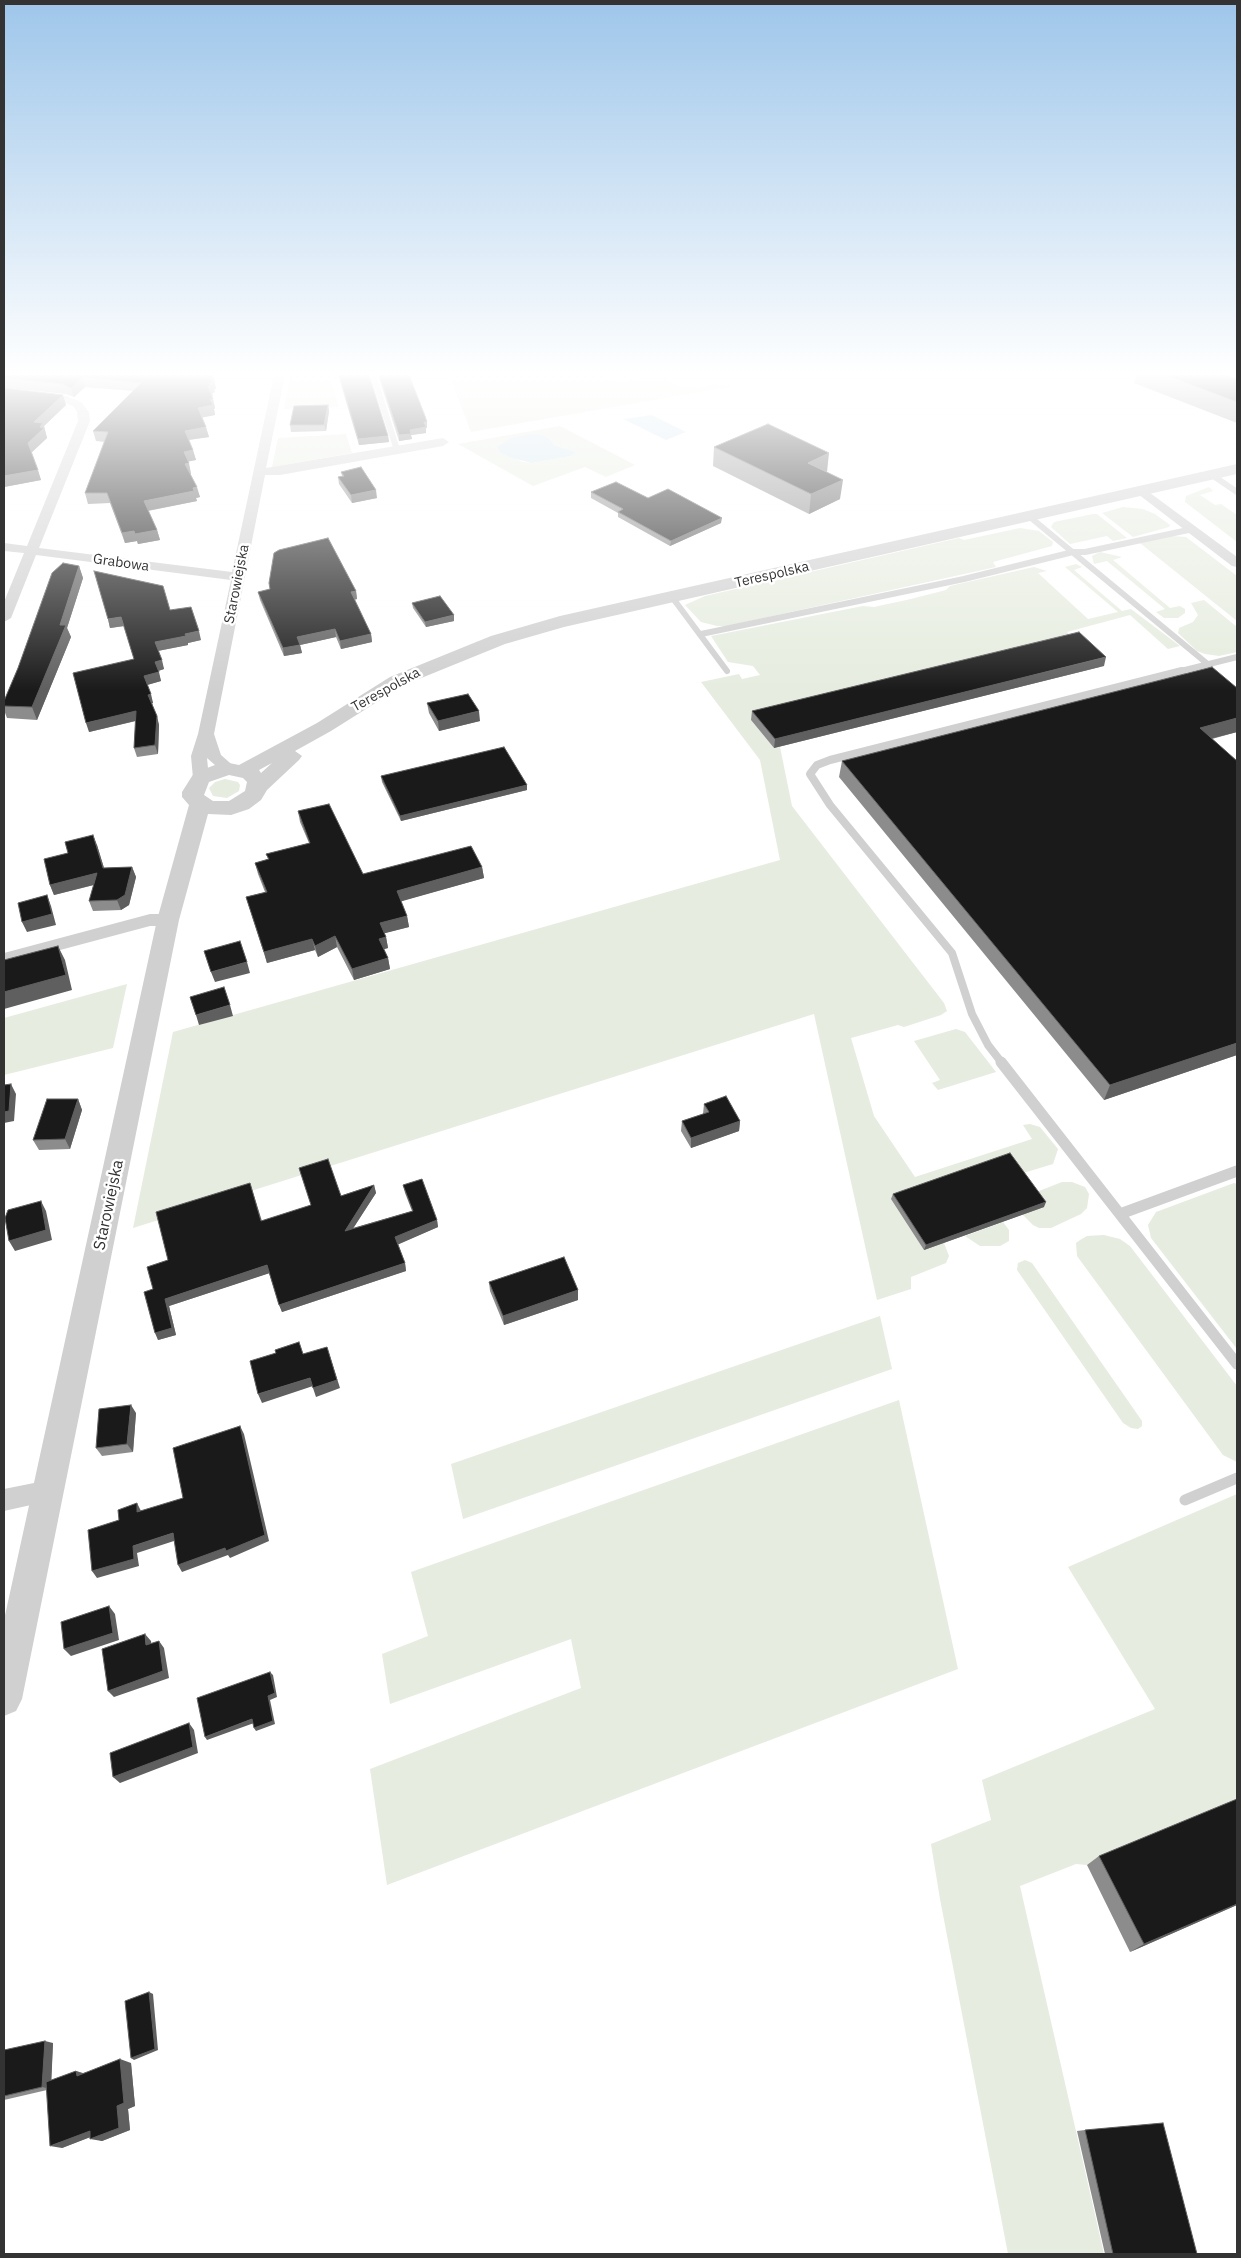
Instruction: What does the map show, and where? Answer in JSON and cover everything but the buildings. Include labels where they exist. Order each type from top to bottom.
[{"type":"street","points":[[4,618],[60,480]]},
{"type":"street","name":"Starowiejska","points":[[201,778],[199,756],[206,734],[257,480]]},
{"type":"street","name":"Terespolska","points":[[236,770],[324,727],[364,700],[397,681],[468,650],[560,622],[1188,480]]},
{"type":"street","points":[[1142,491],[1237,563]]},
{"type":"street","name":"Grabowa","points":[[4,547],[238,577]]},
{"type":"street","name":"Terespolska","points":[[258,787],[324,727]]},
{"type":"street","points":[[206,734],[214,757],[236,770],[254,776],[258,787],[249,800],[231,808],[211,808],[200,804],[193,797],[192,792],[201,778],[215,771],[236,770]]},
{"type":"street","name":"Starowiejska","points":[[4,1699],[168,920],[200,804]]},
{"type":"street","name":"Starowiejska","points":[[181,876],[213,828],[231,808]]},
{"type":"street","points":[[4,959],[152,920],[168,920]]},
{"type":"street","points":[[4,1500],[49,1491]]},
{"type":"lane","points":[[1220,480],[1237,492]]},
{"type":"lane","points":[[1030,517],[1211,667]]},
{"type":"lane","points":[[702,634],[964,579],[1073,552],[1085,552],[1193,529]]},
{"type":"lane","points":[[672,597],[702,634],[727,671]]},
{"type":"lane","points":[[1237,657],[1211,667],[830,760],[817,765],[810,774],[830,805],[952,953],[972,1014],[988,1045],[1237,1364]]},
{"type":"lane","points":[[1120,1214],[1237,1172]]},
{"type":"lane","points":[[1185,1500],[1237,1478]]},
{"type":"shaded area","points":[[523,480],[548,480],[533,486]]},
{"type":"shaded area","points":[[1209,487],[1213,491],[1200,495],[1215,505],[1221,504],[1237,515],[1237,542],[1185,502],[1186,496]]},
{"type":"shaded area","points":[[1123,507],[1143,509],[1155,514],[1170,525],[1169,527],[1133,537],[1102,513]]},
{"type":"shaded area","points":[[1097,514],[1127,538],[1113,541],[1107,536],[1070,544],[1051,527],[1054,522]]},
{"type":"shaded area","points":[[1020,528],[1039,531],[1053,542],[1052,546],[993,562],[996,567],[727,626],[717,626],[701,622],[685,605],[705,596],[959,538],[964,540]]},
{"type":"shaded area","points":[[1172,536],[1186,537],[1237,576],[1237,621],[1140,543]]},
{"type":"shaded area","points":[[1100,552],[1122,557],[1113,560],[1170,608],[1180,606],[1185,609],[1185,613],[1178,618],[1164,618],[1156,612],[1165,609],[1107,561],[1094,564],[1092,556]]},
{"type":"shaded area","points":[[1076,564],[1082,567],[1074,570],[1122,611],[1131,609],[1180,646],[1168,649],[1130,615],[1067,632],[1076,641],[751,720],[774,748],[780,747],[792,806],[944,1003],[947,1011],[941,1015],[904,1027],[898,1025],[851,1038],[874,1116],[915,1177],[1032,1139],[1023,1125],[1030,1124],[1040,1127],[1058,1149],[1053,1164],[1020,1174],[944,1243],[949,1256],[946,1263],[911,1277],[911,1289],[877,1300],[814,1014],[133,1228],[173,1032],[780,860],[760,760],[701,682],[739,674],[742,679],[760,675],[753,666],[728,662],[711,636],[863,606],[874,607],[946,590],[950,586],[1034,567],[1047,571],[1038,573],[1088,619],[1118,612],[1065,567]]},
{"type":"shaded area","points":[[1204,600],[1237,627],[1237,652],[1219,656],[1205,654],[1197,651],[1178,633],[1179,628],[1193,622],[1198,615],[1191,603]]},
{"type":"shaded area","points":[[225,779],[238,782],[240,785],[239,791],[227,798],[213,796],[209,788],[215,782]]},
{"type":"shaded area","points":[[127,984],[113,1048],[4,1075],[4,1018]]},
{"type":"shaded area","points":[[956,1029],[965,1032],[996,1072],[938,1090],[932,1083],[940,1080],[914,1041]]},
{"type":"shaded area","points":[[1062,1182],[1072,1182],[1085,1187],[1089,1194],[1087,1208],[1081,1214],[1051,1228],[1039,1228],[1033,1225],[1023,1215],[1034,1193]]},
{"type":"shaded area","points":[[1234,1183],[1237,1184],[1237,1349],[1151,1238],[1148,1225],[1156,1212]]},
{"type":"shaded area","points":[[1003,1222],[1009,1230],[1009,1241],[1000,1246],[980,1246],[965,1236]]},
{"type":"shaded area","points":[[1104,1235],[1120,1239],[1130,1246],[1237,1386],[1237,1462],[1223,1455],[1077,1256],[1076,1243],[1087,1236]]},
{"type":"shaded area","points":[[1025,1260],[1032,1263],[1142,1421],[1142,1426],[1138,1429],[1131,1428],[1123,1423],[1017,1270],[1018,1263]]},
{"type":"shaded area","points":[[880,1316],[892,1369],[463,1519],[451,1464]]},
{"type":"shaded area","points":[[899,1400],[958,1669],[387,1885],[370,1769],[581,1688],[571,1639],[390,1704],[382,1654],[428,1636],[411,1572]]},
{"type":"shaded area","points":[[1237,1494],[1237,1803],[1087,1865],[1076,1864],[1020,1886],[1104,2254],[1008,2254],[931,1844],[991,1820],[982,1780],[1155,1709],[1068,1567]]}]
